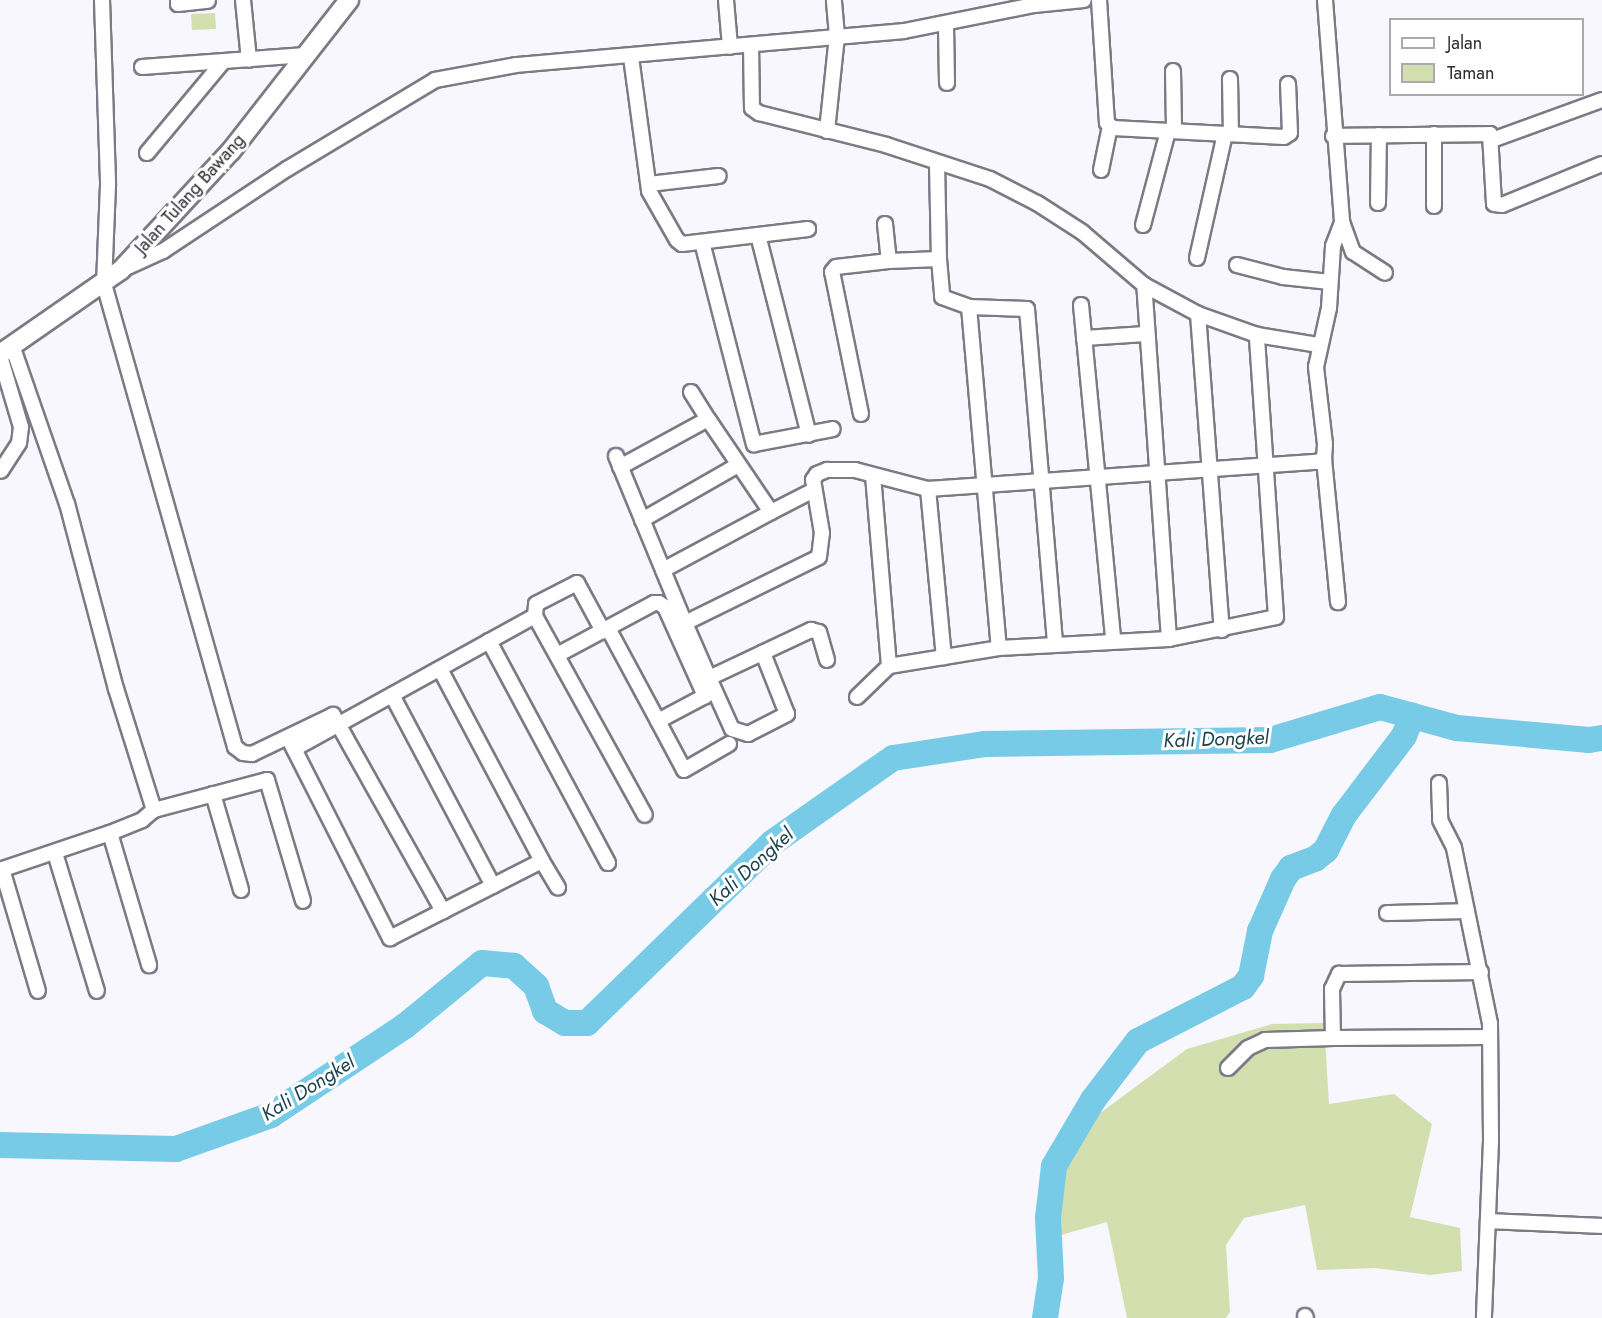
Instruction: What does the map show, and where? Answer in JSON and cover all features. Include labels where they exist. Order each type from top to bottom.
[{"type":"street","points":[[102,0],[108,185],[104,284],[235,747],[243,753],[252,754],[330,714],[338,724],[443,911]]},
{"type":"street","points":[[178,0],[178,4],[207,1]]},
{"type":"street","points":[[243,0],[249,60]]},
{"type":"street","name":"Jalan Tulang Bawang","points":[[4,352],[121,270],[231,151],[349,0]]},
{"type":"street","points":[[726,0],[730,47]]},
{"type":"street","points":[[827,130],[837,36],[834,0]]},
{"type":"street","points":[[121,270],[163,251],[435,80],[516,65],[631,57],[946,25],[1033,2],[1084,0]]},
{"type":"street","points":[[1099,0],[1110,126],[1101,170]]},
{"type":"street","points":[[1325,0],[1341,222],[1353,252],[1385,273]]},
{"type":"street","points":[[946,25],[947,83]]},
{"type":"street","points":[[751,45],[752,108],[759,113],[827,130],[990,179],[1046,207],[1082,232],[1144,285],[1198,314],[1257,335],[1319,345]]},
{"type":"street","points":[[142,67],[222,63],[306,55]]},
{"type":"street","points":[[631,57],[649,184],[677,240],[682,244],[808,229]]},
{"type":"street","points":[[147,153],[222,63]]},
{"type":"street","points":[[1143,225],[1171,131],[1173,71]]},
{"type":"street","points":[[1197,258],[1228,134],[1230,79]]},
{"type":"street","points":[[1110,126],[1288,136],[1288,84]]},
{"type":"street","points":[[1492,140],[1602,100]]},
{"type":"street","points":[[1434,134],[1434,206]]},
{"type":"street","points":[[1333,136],[1490,134],[1494,204],[1502,206],[1602,164]]},
{"type":"street","points":[[1378,203],[1379,135]]},
{"type":"street","points":[[937,163],[941,296],[969,307],[1027,309],[1055,645]]},
{"type":"street","points":[[649,184],[719,176]]},
{"type":"street","points":[[1338,602],[1317,367],[1319,345],[1325,334],[1333,246],[1341,222]]},
{"type":"street","points":[[885,224],[890,261]]},
{"type":"street","points":[[758,235],[809,435]]},
{"type":"street","points":[[702,242],[752,440],[759,445],[833,429]]},
{"type":"street","points":[[861,414],[832,272],[836,267],[890,261],[939,259]]},
{"type":"street","points":[[1237,265],[1283,277],[1330,282]]},
{"type":"street","points":[[1144,285],[1154,473],[1168,639]]},
{"type":"street","points":[[1081,305],[1113,640]]},
{"type":"street","points":[[969,307],[999,648]]},
{"type":"street","points":[[1198,314],[1222,630]]},
{"type":"street","points":[[1084,338],[1146,334]]},
{"type":"street","points":[[857,697],[889,666],[999,648],[1113,640],[1168,639],[1262,623],[1278,613],[1257,335]]},
{"type":"street","points":[[1,471],[19,443],[21,427],[4,352]]},
{"type":"street","points":[[4,352],[67,504],[116,689],[154,810]]},
{"type":"street","points":[[691,392],[771,512]]},
{"type":"street","points":[[708,419],[618,461],[732,729],[748,734],[788,714],[763,653]]},
{"type":"street","points":[[685,623],[819,557],[822,533],[814,490],[817,474],[827,470],[855,470],[928,489],[1324,459]]},
{"type":"street","points":[[642,520],[738,465]]},
{"type":"street","points":[[873,476],[889,666]]},
{"type":"street","points":[[928,489],[944,657]]},
{"type":"street","points":[[663,570],[814,490]]},
{"type":"street","points":[[645,815],[559,654],[535,616],[536,604],[575,583],[580,586],[684,770],[729,744]]},
{"type":"street","points":[[559,654],[654,603],[664,607],[705,696],[658,721]]},
{"type":"street","points":[[294,749],[535,616]]},
{"type":"street","points":[[709,678],[816,630],[827,660]]},
{"type":"street","points":[[489,642],[608,863]]},
{"type":"street","points":[[440,669],[558,888]]},
{"type":"street","points":[[392,695],[494,886]]},
{"type":"street","points":[[287,735],[388,936],[393,937],[542,861]]},
{"type":"street","points":[[38,991],[1,870],[55,853],[141,820],[154,810],[267,780],[303,901]]},
{"type":"street","points":[[1439,783],[1440,820],[1454,848],[1481,972],[1490,1037],[1488,1221],[1484,1318]]},
{"type":"street","points":[[213,794],[241,890]]},
{"type":"street","points":[[110,832],[149,965]]},
{"type":"street","points":[[55,853],[97,991]]},
{"type":"street","points":[[1388,913],[1467,910]]},
{"type":"street","points":[[1333,1038],[1332,989],[1339,974],[1481,972]]},
{"type":"street","points":[[1228,1068],[1241,1053],[1266,1040],[1490,1037]]},
{"type":"street","points":[[1488,1221],[1602,1226]]},
{"type":"green space","points":[[215,13],[216,29],[192,30],[191,14]]},
{"type":"green space","points":[[1324,1023],[1329,1104],[1394,1094],[1432,1124],[1410,1217],[1460,1228],[1462,1271],[1430,1275],[1375,1268],[1317,1270],[1305,1205],[1244,1218],[1226,1245],[1230,1312],[1226,1318],[1127,1318],[1107,1222],[1040,1241],[1054,1147],[1187,1049],[1272,1024]]},
{"type":"waterway","name":"Kali Dongkel","points":[[0,1145],[176,1149],[271,1115],[405,1026],[482,963],[514,966],[536,986],[545,1011],[565,1023],[587,1023],[772,843],[893,758],[984,744],[1270,740],[1380,707],[1457,728],[1589,740],[1602,738]]},
{"type":"waterway","points":[[1045,1318],[1051,1278],[1048,1218],[1054,1166],[1093,1100],[1138,1041],[1243,987],[1251,976],[1260,931],[1283,879],[1291,868],[1315,859],[1326,850],[1344,815],[1404,736],[1412,716]]}]
